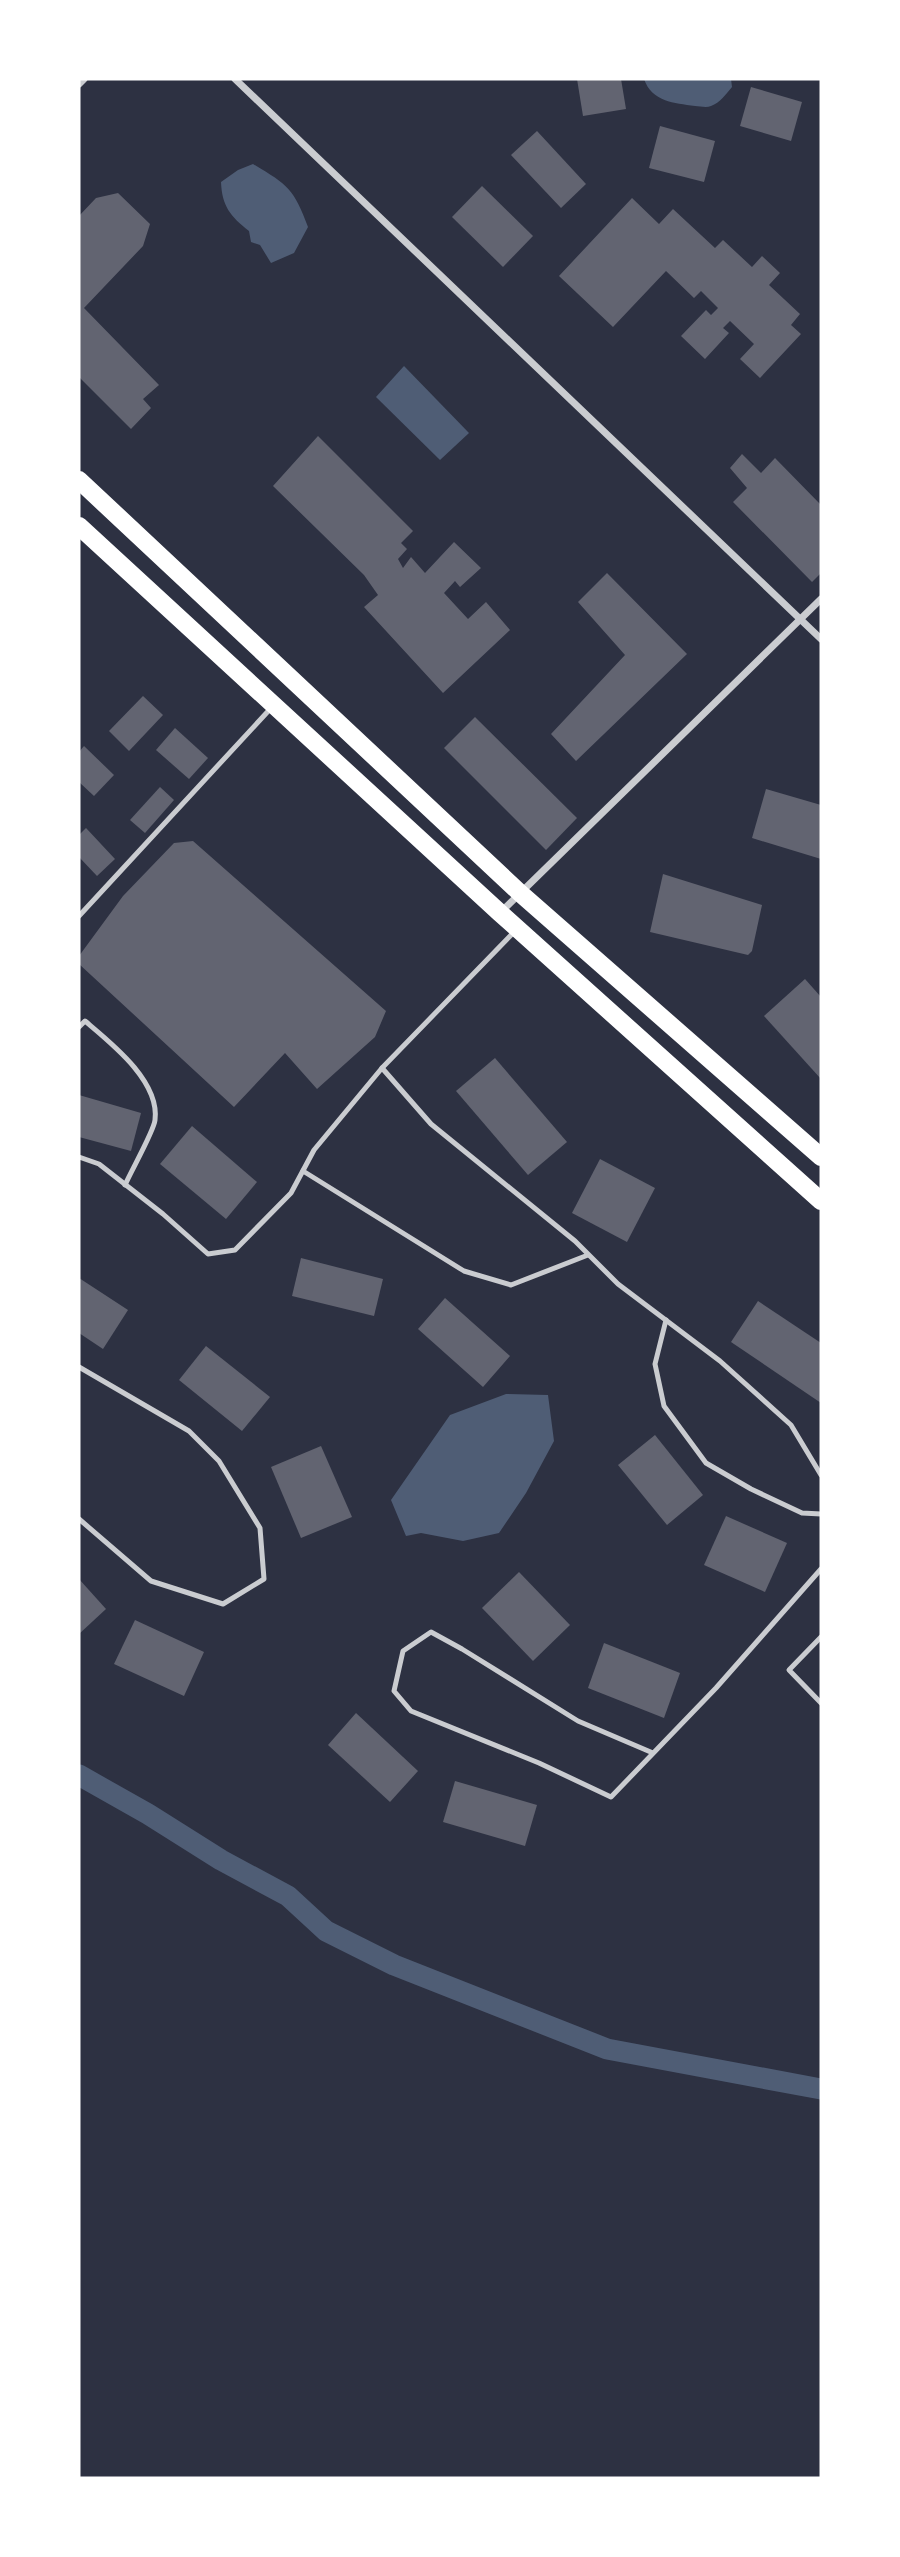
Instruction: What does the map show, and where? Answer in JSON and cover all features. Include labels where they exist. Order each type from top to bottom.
[{"type":"main road","points":[[79,480],[520,893],[821,1157]]},
{"type":"main road","points":[[79,526],[517,929],[821,1201]]},
{"type":"street","points":[[79,84],[84,79]]},
{"type":"street","points":[[235,79],[821,639]]},
{"type":"street","points":[[500,913],[821,599]]},
{"type":"lane","points":[[79,916],[274,705]]},
{"type":"lane","points":[[79,1157],[99,1164],[163,1214],[208,1254],[236,1250],[291,1193],[314,1150],[382,1068],[517,929]]},
{"type":"lane","points":[[79,1027],[85,1021],[124,1055],[150,1091],[155,1120],[125,1185]]},
{"type":"lane","points":[[382,1068],[432,1124],[575,1241],[618,1284],[720,1361],[791,1425],[821,1475]]},
{"type":"lane","points":[[303,1171],[464,1270],[511,1285],[588,1255]]},
{"type":"lane","points":[[666,1320],[655,1364],[664,1406],[706,1463],[751,1489],[802,1513],[821,1514]]},
{"type":"lane","points":[[79,1367],[189,1431],[219,1461],[260,1528],[264,1579],[223,1604],[151,1581],[79,1519]]},
{"type":"lane","points":[[653,1753],[578,1721],[462,1648],[431,1632],[403,1651],[394,1691],[411,1711],[539,1763],[611,1797],[716,1688],[821,1569]]},
{"type":"lane","points":[[821,1637],[789,1670],[821,1703]]},
{"type":"water","points":[[644,79],[731,79],[732,87],[717,103],[703,107],[679,104],[658,97]]},
{"type":"water","points":[[253,164],[288,189],[308,227],[294,253],[271,263],[260,245],[251,242],[249,231],[228,210],[223,198],[221,182],[238,170]]},
{"type":"water","points":[[404,366],[469,433],[440,460],[376,397]]},
{"type":"water","points":[[506,1394],[548,1395],[554,1441],[526,1493],[499,1533],[463,1541],[421,1533],[406,1536],[391,1500],[450,1415]]},
{"type":"building","points":[[577,79],[621,79],[626,109],[583,116]]},
{"type":"building","points":[[751,87],[802,102],[791,141],[740,126]]},
{"type":"building","points":[[660,126],[715,141],[704,182],[649,168]]},
{"type":"building","points":[[537,131],[586,184],[561,208],[511,155]]},
{"type":"building","points":[[482,186],[533,236],[503,267],[452,217]]},
{"type":"building","points":[[118,193],[150,224],[143,246],[84,308],[159,385],[143,399],[151,408],[131,429],[79,377],[79,216],[96,198]]},
{"type":"building","points":[[632,198],[659,224],[673,209],[715,248],[723,240],[752,267],[762,256],[780,273],[769,285],[800,314],[791,325],[801,334],[760,378],[740,359],[754,344],[730,321],[723,328],[729,333],[705,359],[681,336],[706,310],[711,315],[718,308],[701,291],[694,298],[666,271],[613,327],[559,276]]},
{"type":"building","points":[[318,436],[413,531],[401,543],[407,549],[398,559],[403,568],[411,557],[425,573],[454,542],[481,568],[460,587],[455,581],[444,593],[468,619],[486,602],[510,630],[443,693],[364,607],[378,595],[364,575],[273,486]]},
{"type":"building","points":[[742,454],[761,473],[775,458],[821,505],[821,573],[812,582],[733,502],[747,488],[730,468]]},
{"type":"building","points":[[607,573],[687,654],[576,761],[551,734],[625,655],[578,602]]},
{"type":"building","points":[[143,696],[163,715],[129,751],[109,731]]},
{"type":"building","points":[[475,717],[577,818],[546,850],[444,748]]},
{"type":"building","points":[[175,728],[208,758],[189,779],[156,750]]},
{"type":"building","points":[[84,746],[114,775],[94,796],[79,782],[79,752]]},
{"type":"building","points":[[160,787],[174,800],[145,833],[130,820]]},
{"type":"building","points":[[766,789],[821,805],[821,859],[752,838]]},
{"type":"building","points":[[86,828],[115,859],[97,876],[79,857],[79,835]]},
{"type":"building","points":[[193,841],[386,1011],[375,1037],[317,1089],[285,1053],[234,1107],[79,964],[79,956],[123,896],[174,843]]},
{"type":"building","points":[[663,874],[762,905],[752,951],[748,955],[650,932]]},
{"type":"building","points":[[805,979],[821,997],[821,1079],[764,1016]]},
{"type":"building","points":[[495,1058],[567,1142],[528,1175],[456,1091]]},
{"type":"building","points":[[79,1095],[141,1113],[131,1151],[79,1137]]},
{"type":"building","points":[[192,1126],[257,1182],[226,1219],[160,1164]]},
{"type":"building","points":[[600,1159],[655,1188],[627,1242],[572,1213]]},
{"type":"building","points":[[301,1258],[383,1279],[374,1316],[292,1296]]},
{"type":"building","points":[[79,1278],[128,1310],[103,1349],[79,1333]]},
{"type":"building","points":[[445,1298],[510,1356],[483,1387],[418,1329]]},
{"type":"building","points":[[758,1301],[821,1343],[821,1403],[731,1342]]},
{"type":"building","points":[[206,1346],[270,1397],[242,1431],[179,1380]]},
{"type":"building","points":[[655,1435],[703,1495],[667,1525],[618,1465]]},
{"type":"building","points":[[321,1446],[352,1517],[301,1538],[271,1467]]},
{"type":"building","points":[[726,1516],[787,1543],[765,1592],[704,1565]]},
{"type":"building","points":[[519,1572],[570,1625],[533,1661],[482,1608]]},
{"type":"building","points":[[79,1579],[106,1609],[79,1634]]},
{"type":"building","points":[[135,1620],[204,1652],[184,1696],[114,1664]]},
{"type":"building","points":[[604,1643],[680,1673],[664,1718],[588,1688]]},
{"type":"building","points":[[356,1713],[418,1771],[390,1802],[328,1745]]},
{"type":"building","points":[[455,1781],[537,1805],[525,1846],[443,1822]]},
{"type":"waterway","points":[[79,1775],[221,1860],[288,1896],[326,1931],[394,1965],[607,2049],[821,2089]]}]
